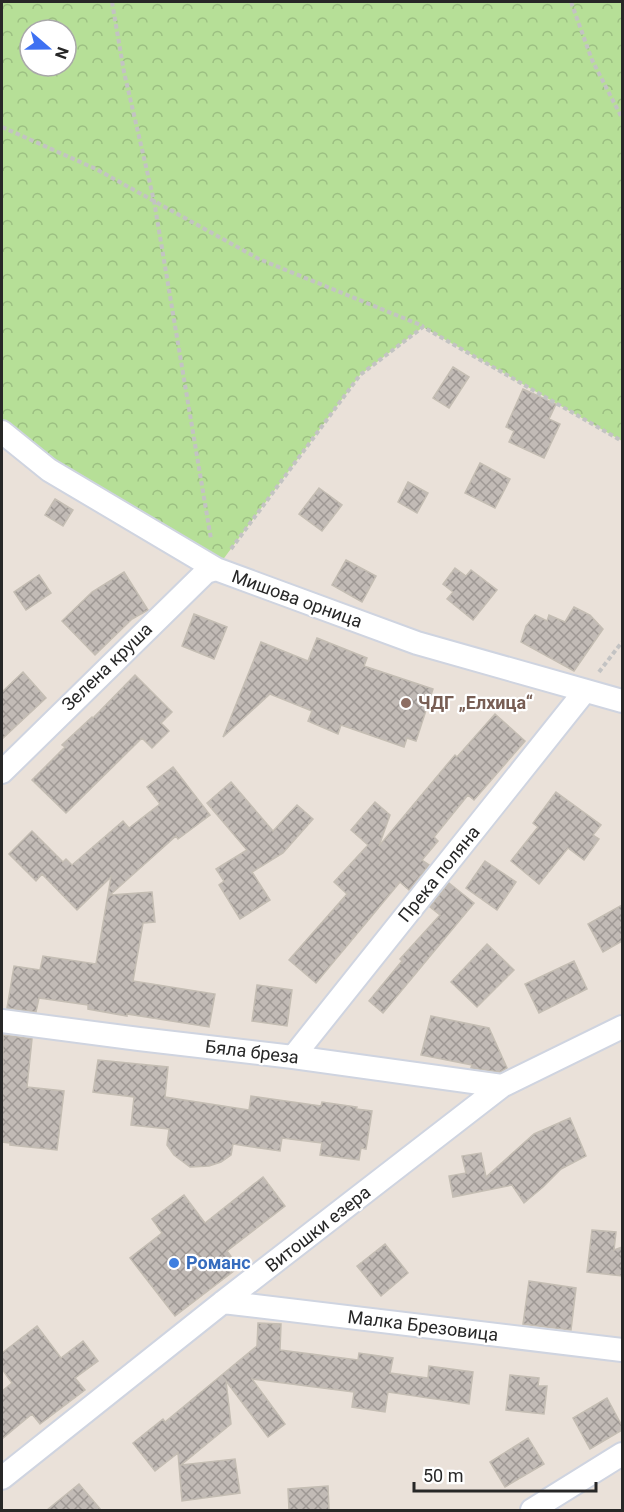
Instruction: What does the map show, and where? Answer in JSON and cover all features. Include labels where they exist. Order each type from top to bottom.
[{"type":"street","name":"Мишова орница","points":[[2,432],[49,470],[216,569],[417,643],[622,701]]},
{"type":"street","name":"Зелена круша","points":[[2,772],[206,572],[216,569]]},
{"type":"street","name":"Прека поляна","points":[[293,1057],[585,691]]},
{"type":"street","name":"Бяла бреза","points":[[2,1021],[293,1057],[502,1086]]},
{"type":"street","name":"Витошки езера","points":[[2,1478],[223,1302],[502,1086],[622,1027]]},
{"type":"street","name":"Малка Брезовица","points":[[223,1302],[622,1350]]},
{"type":"street","points":[[532,1510],[622,1454]]},
{"type":"path","points":[[112,2],[124,72],[154,201],[216,569]]},
{"type":"path","points":[[571,2],[592,60],[622,118]]},
{"type":"path","points":[[2,127],[96,169],[259,259],[423,327],[622,441]]},
{"type":"path","points":[[216,569],[360,375],[423,327]]},
{"type":"path","points":[[585,691],[622,642]]},
{"type":"green space","points":[[2,2],[622,2],[622,441],[423,327],[360,375],[216,569],[2,432]]},
{"type":"building","points":[[453,367],[469,377],[449,408],[433,398]]},
{"type":"building","points":[[523,389],[556,404],[549,419],[560,424],[544,458],[509,442],[514,431],[506,427]]},
{"type":"building","points":[[480,463],[510,479],[495,508],[465,493]]},
{"type":"building","points":[[408,482],[428,493],[417,513],[398,502]]},
{"type":"building","points":[[319,488],[342,505],[322,531],[299,514]]},
{"type":"building","points":[[55,499],[73,510],[63,526],[45,515]]},
{"type":"building","points":[[346,560],[376,576],[362,602],[332,585]]},
{"type":"building","points":[[455,568],[466,576],[471,570],[497,590],[473,620],[447,599],[453,592],[443,584]]},
{"type":"building","points":[[124,572],[148,610],[132,619],[95,655],[62,621],[92,592]]},
{"type":"building","points":[[39,575],[51,593],[26,610],[14,592]]},
{"type":"building","points":[[574,607],[590,615],[603,629],[574,671],[521,642],[526,626],[535,615],[547,621],[549,615],[565,622]]},
{"type":"building","points":[[194,614],[227,627],[214,659],[182,646]]},
{"type":"building","points":[[317,638],[367,658],[364,666],[433,689],[416,741],[407,738],[404,747],[341,725],[338,734],[308,721],[312,711],[270,694],[223,737],[261,642],[308,661]]},
{"type":"building","points":[[23,672],[46,698],[2,739],[2,692]]},
{"type":"building","points":[[135,675],[172,712],[161,723],[169,731],[152,748],[142,738],[66,813],[32,780],[65,747],[62,745],[93,718]]},
{"type":"building","points":[[495,714],[525,741],[474,800],[468,795],[434,837],[438,841],[422,860],[429,865],[409,890],[400,882],[316,983],[289,960],[347,894],[334,882],[368,845],[351,830],[375,802],[390,815],[379,846],[455,755],[457,757]]},
{"type":"building","points":[[173,767],[210,815],[178,839],[176,836],[110,895],[152,892],[155,922],[143,923],[133,981],[215,994],[209,1027],[127,1014],[127,1016],[88,1009],[88,1005],[39,998],[36,1012],[7,1008],[14,966],[40,970],[43,956],[96,964],[111,877],[77,910],[42,874],[36,881],[9,854],[32,831],[63,862],[66,859],[72,865],[123,821],[129,828],[160,804],[147,787]]},
{"type":"building","points":[[231,782],[273,831],[297,805],[313,819],[283,853],[252,872],[270,900],[240,919],[219,885],[224,881],[216,869],[247,850],[207,803]]},
{"type":"building","points":[[556,792],[601,825],[593,835],[599,839],[584,860],[568,848],[539,884],[511,861],[538,827],[533,823]]},
{"type":"building","points":[[485,861],[516,882],[497,910],[466,888]]},
{"type":"building","points":[[449,883],[474,903],[383,1013],[369,1001],[402,961],[400,959],[440,915],[430,907]]},
{"type":"building","points":[[622,905],[622,941],[603,952],[588,924]]},
{"type":"building","points":[[487,944],[514,970],[477,1007],[451,982]]},
{"type":"building","points":[[574,961],[587,989],[539,1013],[525,984]]},
{"type":"building","points":[[257,985],[292,990],[287,1026],[252,1021]]},
{"type":"building","points":[[431,1016],[489,1028],[507,1068],[500,1072],[471,1068],[472,1065],[421,1055]]},
{"type":"building","points":[[3,1035],[32,1039],[27,1087],[64,1091],[57,1150],[10,1145],[10,1143],[2,1142]]},
{"type":"building","points":[[98,1060],[168,1067],[165,1097],[249,1110],[251,1096],[321,1106],[322,1102],[372,1111],[366,1149],[361,1148],[359,1160],[320,1155],[322,1143],[282,1138],[280,1151],[233,1144],[231,1155],[221,1162],[209,1166],[190,1167],[174,1155],[167,1145],[169,1129],[131,1125],[134,1097],[93,1092]]},
{"type":"building","points":[[570,1118],[586,1156],[561,1169],[524,1203],[512,1185],[453,1197],[449,1176],[466,1173],[462,1156],[481,1153],[486,1177],[534,1134]]},
{"type":"building","points":[[263,1177],[285,1206],[227,1251],[239,1267],[175,1316],[130,1258],[162,1233],[152,1219],[184,1195],[205,1223]]},
{"type":"building","points":[[592,1230],[616,1232],[614,1250],[622,1247],[622,1276],[587,1272]]},
{"type":"building","points":[[385,1244],[408,1273],[381,1296],[357,1266]]},
{"type":"building","points":[[529,1281],[576,1288],[571,1330],[523,1324]]},
{"type":"building","points":[[258,1323],[281,1324],[280,1350],[358,1360],[359,1353],[393,1358],[390,1373],[428,1378],[429,1366],[473,1372],[469,1404],[388,1392],[385,1412],[352,1407],[354,1392],[252,1379],[285,1424],[268,1437],[226,1381],[231,1424],[181,1465],[235,1459],[240,1493],[182,1501],[178,1453],[155,1471],[133,1443],[163,1419],[165,1422],[257,1346]]},
{"type":"building","points":[[37,1326],[61,1358],[83,1341],[98,1361],[75,1378],[85,1390],[40,1424],[32,1414],[2,1439],[2,1391],[12,1383],[2,1369],[2,1353]]},
{"type":"building","points":[[510,1375],[539,1378],[538,1386],[547,1386],[544,1414],[506,1410]]},
{"type":"building","points":[[607,1398],[622,1430],[590,1449],[573,1418]]},
{"type":"building","points":[[528,1438],[544,1464],[505,1487],[490,1462]]},
{"type":"building","points":[[79,1484],[101,1510],[47,1510]]},
{"type":"building","points":[[328,1486],[329,1510],[289,1510],[288,1489]]},
{"type":"place","name":"ЧДГ „Елхица“","points":[[406,703]]},
{"type":"place","name":"Романс","points":[[174,1263]]}]
